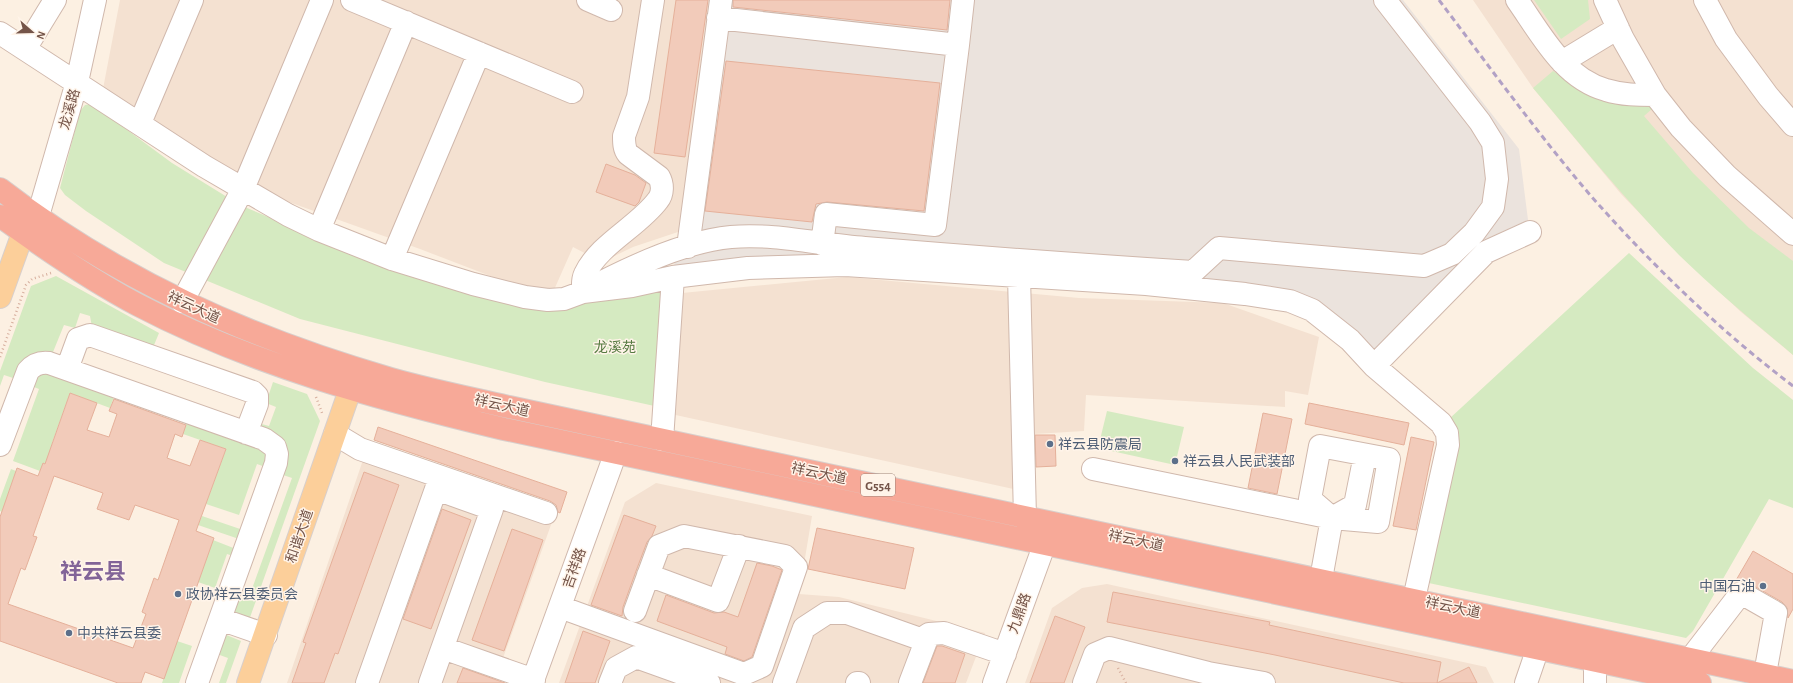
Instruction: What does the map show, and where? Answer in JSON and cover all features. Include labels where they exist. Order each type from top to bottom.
[{"type":"highway","name":"祥云大道","points":[[0,189],[85,248],[119,269],[182,302],[267,338],[355,368],[430,389],[662,440],[1691,658],[1793,681]]},
{"type":"highway","name":"祥云大道","points":[[0,216],[73,267],[108,288],[176,324],[259,359],[350,390],[461,419],[1700,683]]},
{"type":"highway","points":[[23,233],[38,216]]},
{"type":"highway","points":[[616,452],[622,431]]},
{"type":"highway","points":[[1045,543],[1051,522]]},
{"type":"highway","points":[[1538,648],[1544,627]]},
{"type":"main road","points":[[0,297],[23,233]]},
{"type":"main road","name":"和谐大道","points":[[248,683],[266,635],[350,390]]},
{"type":"street","points":[[25,49],[55,0]]},
{"type":"street","name":"龙溪路","points":[[38,216],[77,82],[96,0]]},
{"type":"street","points":[[140,123],[192,0]]},
{"type":"street","points":[[182,302],[243,189],[322,0]]},
{"type":"street","points":[[352,0],[572,92]]},
{"type":"street","points":[[588,0],[611,10]]},
{"type":"street","points":[[583,292],[584,276],[590,266],[605,249],[654,205],[661,192],[661,182],[659,177],[628,154],[624,142],[624,136],[638,98],[653,0]]},
{"type":"street","points":[[822,244],[826,214],[935,225],[963,0]]},
{"type":"street","points":[[0,33],[243,189],[319,230],[392,259],[473,284],[531,299],[548,300],[564,299],[583,292],[630,268],[688,247],[731,237],[766,238],[822,244],[1193,272],[1219,248],[1424,266],[1452,254],[1474,233],[1493,207],[1497,179],[1493,143],[1480,122],[1385,0]]},
{"type":"street","points":[[1517,0],[1562,62],[1578,77],[1605,90],[1632,95],[1655,95]]},
{"type":"street","points":[[1605,0],[1618,28],[1655,95],[1703,152],[1748,196],[1793,234]]},
{"type":"street","points":[[1705,0],[1726,39],[1768,96],[1793,125]]},
{"type":"street","points":[[688,247],[719,9],[958,45]]},
{"type":"street","points":[[319,230],[406,22]]},
{"type":"street","points":[[1562,62],[1618,28]]},
{"type":"street","points":[[392,259],[478,53]]},
{"type":"street","points":[[1374,366],[1486,252],[1530,232]]},
{"type":"street","points":[[583,292],[632,286],[673,277],[762,268],[846,265],[1146,284],[1245,294],[1290,301],[1312,310],[1350,340],[1374,366],[1441,423],[1448,436],[1448,445],[1414,599]]},
{"type":"street","points":[[1019,276],[1025,517]]},
{"type":"street","points":[[662,440],[673,277]]},
{"type":"street","points":[[67,369],[78,339],[90,335],[253,392],[257,396],[257,404],[246,433]]},
{"type":"street","points":[[0,445],[28,370],[32,366],[49,363],[246,433],[271,443],[275,447],[277,454],[276,464],[197,683]]},
{"type":"street","points":[[334,434],[360,449],[546,513]]},
{"type":"street","points":[[1093,469],[1332,518],[1356,505],[1365,455],[1320,446],[1310,499],[1332,518]]},
{"type":"street","name":"吉祥路","points":[[533,681],[616,452]]},
{"type":"street","points":[[367,683],[436,489],[492,509],[430,683]]},
{"type":"street","points":[[1321,580],[1332,518]]},
{"type":"street","points":[[560,606],[744,674],[762,666],[796,567],[785,556],[684,536],[660,546],[648,574],[635,612]]},
{"type":"street","name":"九鼎路","points":[[994,683],[1045,543]]},
{"type":"street","points":[[648,574],[718,601],[739,546]]},
{"type":"street","points":[[1691,658],[1741,593],[1776,613],[1765,674]]},
{"type":"street","points":[[784,683],[804,628],[827,614],[847,613],[926,642],[910,683]]},
{"type":"street","points":[[220,619],[266,635]]},
{"type":"street","points":[[920,640],[929,634],[944,633],[1005,654]]},
{"type":"street","points":[[443,648],[533,681]]},
{"type":"street","points":[[1084,683],[1095,654],[1109,648],[1208,673],[1264,683]]},
{"type":"street","points":[[1526,683],[1538,648]]},
{"type":"street","points":[[610,683],[616,668],[636,658],[709,683]]},
{"type":"street","points":[[1595,660],[1595,683]]},
{"type":"path","points":[[0,357],[10,329]]},
{"type":"path","points":[[1115,662],[1126,683]]},
{"type":"shaded area","points":[[120,0],[711,0],[681,231],[633,247],[602,262],[573,247],[550,299],[420,249],[286,201],[102,94]]},
{"type":"shaded area","points":[[711,0],[1403,0],[1519,149],[1528,220],[1481,241],[1448,279],[1375,353],[1312,304],[983,269],[673,274]]},
{"type":"shaded area","points":[[1473,0],[1793,0],[1793,355],[1741,312],[1680,255],[1621,194],[1533,88]]},
{"type":"shaded area","points":[[847,277],[1079,298],[1223,303],[1319,337],[1308,395],[1285,391],[1285,407],[1086,395],[1084,431],[1018,435],[1018,490],[671,414],[682,293]]},
{"type":"shaded area","points":[[364,457],[552,522],[494,683],[287,683]]},
{"type":"shaded area","points":[[656,483],[812,516],[799,594],[839,597],[985,633],[966,683],[559,683],[625,502]]},
{"type":"shaded area","points":[[1107,584],[1486,667],[1494,683],[1025,683],[1052,608],[1082,588]]},
{"type":"green space","points":[[1534,0],[1588,0],[1590,19],[1561,39]]},
{"type":"green space","points":[[1553,71],[1574,84],[1647,101],[1652,109],[1644,116],[1693,173],[1749,228],[1793,261],[1793,355],[1679,255],[1641,215],[1587,152],[1533,88]]},
{"type":"green space","name":"龙溪苑","points":[[92,104],[172,163],[240,205],[323,240],[544,308],[658,291],[663,293],[659,407],[545,382],[300,319],[164,263],[86,211],[65,195],[60,188],[80,111],[85,105]]},
{"type":"green space","points":[[1629,253],[1753,368],[1793,400],[1793,508],[1769,499],[1693,631],[1686,638],[1424,582],[1449,419]]},
{"type":"green space","points":[[56,276],[159,333],[152,350],[92,327],[90,316],[80,313],[75,328],[64,325],[53,352],[64,357],[16,379],[4,375],[0,386],[0,371],[31,286]]},
{"type":"green space","points":[[37,369],[115,394],[110,408],[70,393],[52,443],[50,466],[43,463],[40,471],[13,461],[39,389],[29,385]]},
{"type":"green space","points":[[273,382],[307,394],[320,421],[248,623],[236,619],[232,610],[236,596],[248,600],[292,478],[280,474],[258,423],[269,426],[276,407],[266,403]]},
{"type":"green space","points":[[1107,411],[1184,427],[1175,465],[1098,448]]},
{"type":"green space","points":[[187,420],[267,451],[268,468],[257,464],[239,515],[206,504],[226,449],[183,434]]},
{"type":"green space","points":[[11,469],[16,471],[2,512],[0,511],[0,499]]},
{"type":"green space","points":[[202,516],[246,531],[239,539],[198,525]]},
{"type":"green space","points":[[213,540],[236,549],[236,557],[227,554],[215,588],[198,582]]},
{"type":"green space","points":[[224,634],[241,641],[226,683],[219,683],[228,658],[217,654]]},
{"type":"green space","points":[[177,641],[192,646],[179,683],[162,683]]},
{"type":"building","points":[[676,0],[708,0],[685,157],[654,153]]},
{"type":"building","points":[[733,0],[950,0],[947,30],[733,7]]},
{"type":"building","points":[[726,61],[940,83],[924,211],[827,202],[816,204],[812,222],[705,211]]},
{"type":"building","points":[[606,164],[635,175],[646,183],[639,202],[635,206],[596,192]]},
{"type":"building","points":[[70,393],[97,403],[87,430],[109,437],[117,414],[109,411],[114,399],[186,425],[182,437],[175,434],[167,458],[190,466],[200,440],[226,449],[196,531],[214,538],[164,679],[145,672],[141,683],[118,683],[0,641],[0,517],[17,468],[38,476],[43,463],[45,464]],"holes":[[[54,476],[103,493],[97,509],[129,520],[135,505],[179,520],[158,580],[154,578],[142,612],[146,614],[133,648],[8,604],[21,568],[25,570],[37,537],[33,536]]]},
{"type":"building","points":[[1309,403],[1409,423],[1404,445],[1305,424]]},
{"type":"building","points":[[1263,413],[1292,419],[1277,494],[1248,488]]},
{"type":"building","points":[[378,427],[567,492],[560,513],[558,512],[556,505],[550,501],[374,440]]},
{"type":"building","points":[[1035,435],[1055,435],[1056,466],[1036,467]]},
{"type":"building","points":[[1411,437],[1434,442],[1416,530],[1393,526]]},
{"type":"building","points":[[364,472],[399,485],[338,654],[335,653],[324,683],[292,683],[306,643],[303,642]]},
{"type":"building","points":[[442,509],[471,520],[431,629],[403,619]]},
{"type":"building","points":[[624,515],[656,526],[652,536],[647,542],[636,571],[623,607],[622,616],[591,605]]},
{"type":"building","points":[[817,528],[914,548],[905,589],[808,569]]},
{"type":"building","points":[[512,529],[543,540],[504,651],[472,640]]},
{"type":"building","points":[[1753,551],[1793,574],[1793,609],[1788,618],[1787,608],[1782,602],[1747,582],[1735,582]]},
{"type":"building","points":[[757,563],[782,570],[752,657],[744,661],[725,654],[727,647],[657,621],[666,595],[714,613],[724,612],[738,617]]},
{"type":"building","points":[[1113,592],[1270,622],[1269,625],[1441,662],[1437,683],[1404,683],[1275,655],[1107,622]]},
{"type":"building","points":[[1055,616],[1085,627],[1064,683],[1030,683]]},
{"type":"building","points":[[583,631],[610,641],[595,683],[565,683]]},
{"type":"building","points":[[937,646],[942,646],[965,654],[955,683],[923,683]]},
{"type":"building","points":[[1469,667],[1477,683],[1437,683]]},
{"type":"building","points":[[463,668],[505,683],[457,683]]},
{"type":"railway","points":[[1439,0],[1552,148],[1614,222],[1687,296],[1766,365],[1793,386]]},
{"type":"place","name":"祥云县防震局","points":[[1050,444]]},
{"type":"place","name":"祥云县人民武装部","points":[[1175,461]]},
{"type":"place","name":"中国石油","points":[[1763,586]]},
{"type":"place","name":"政协祥云县委员会","points":[[178,594]]},
{"type":"place","name":"中共祥云县委","points":[[69,633]]},
{"type":"district","name":"祥云县","points":[[93,571]]}]
